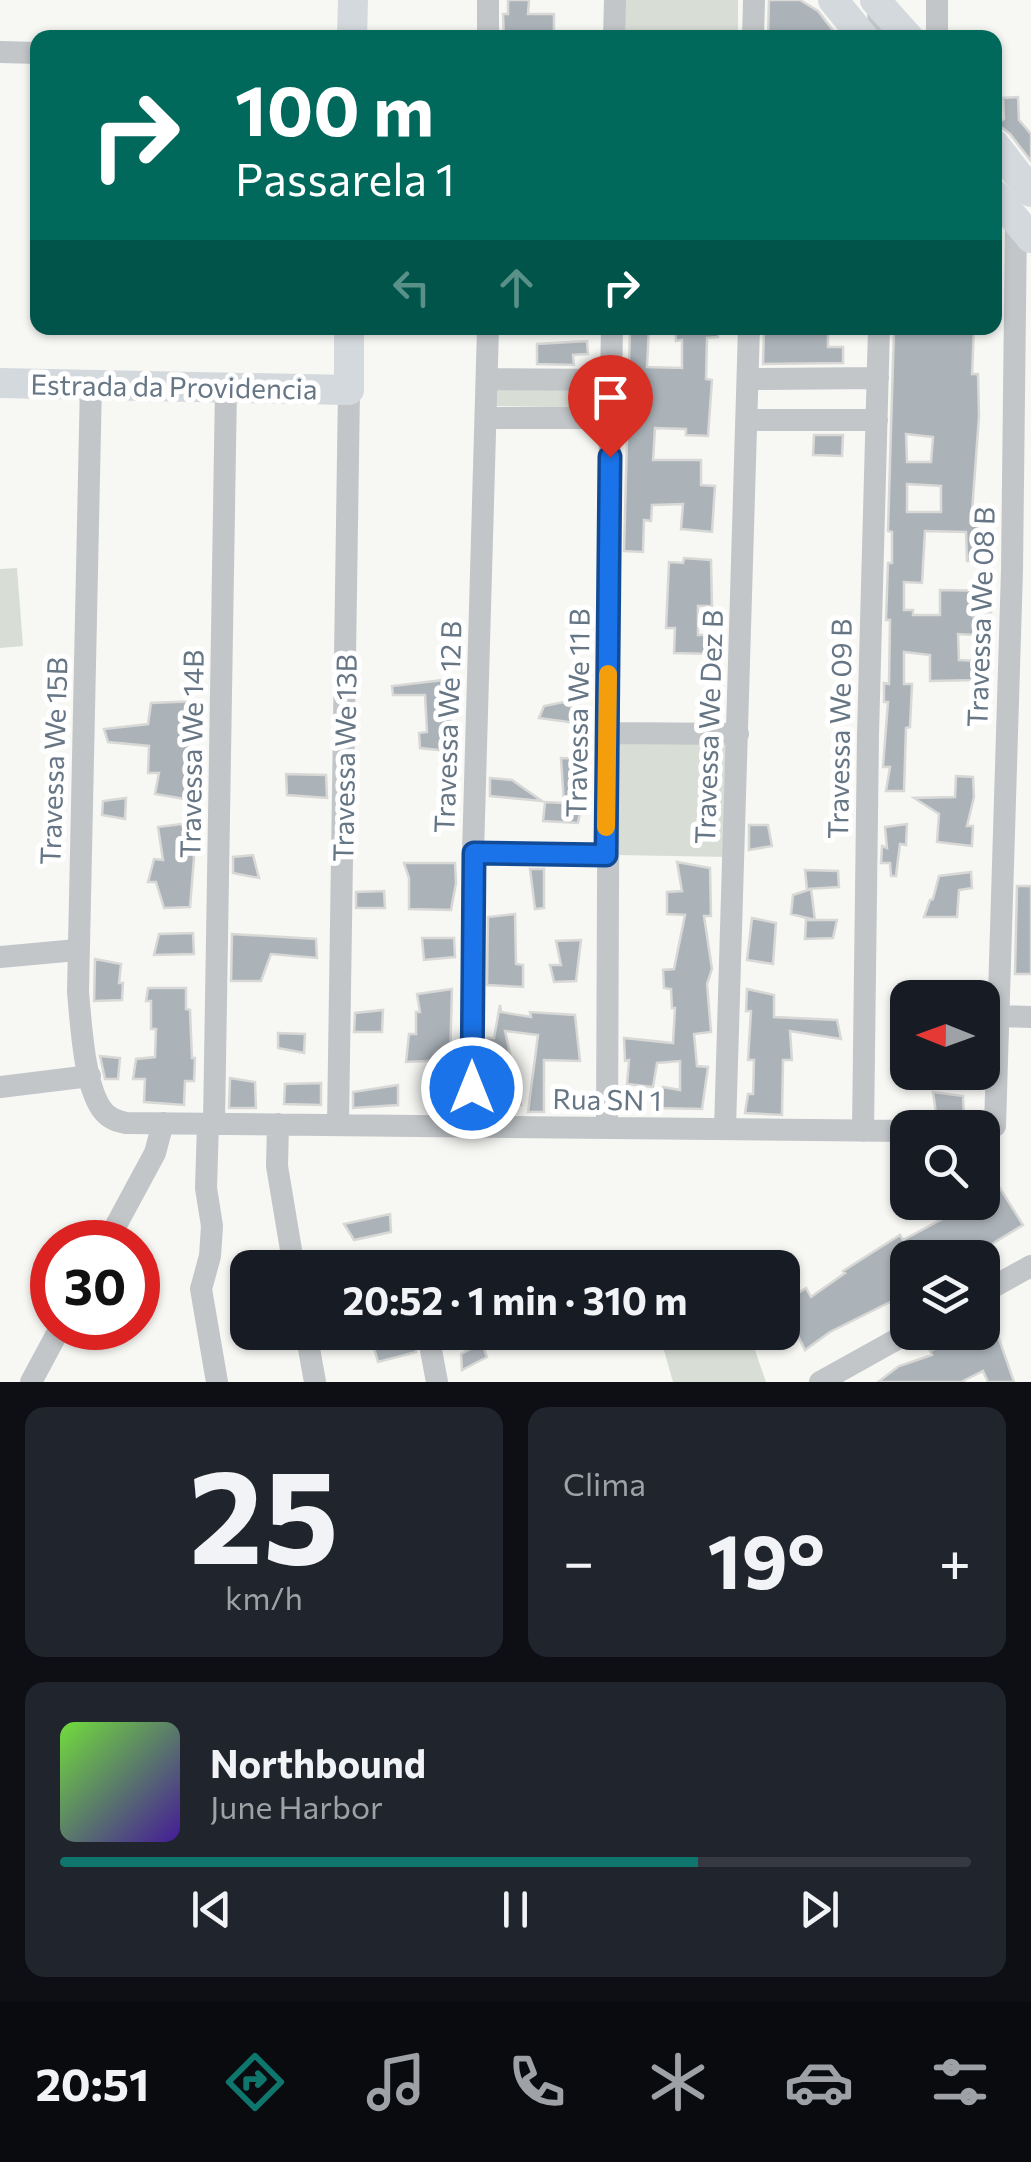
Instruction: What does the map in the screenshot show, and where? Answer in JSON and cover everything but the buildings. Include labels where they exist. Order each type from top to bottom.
[{"type":"main road","points":[[352,0],[352,30]]},
{"type":"main road","points":[[833,0],[857,30]]},
{"type":"main road","points":[[877,2],[902,30]]},
{"type":"main road","points":[[1002,154],[1031,192]]},
{"type":"main road","points":[[1002,203],[1024,229]]},
{"type":"main road","name":"Travessa We 13B","points":[[349,335],[349,391]]},
{"type":"main road","name":"Estrada da Providencia","points":[[0,383],[349,391]]},
{"type":"street","points":[[488,0],[488,30]]},
{"type":"street","points":[[614,0],[614,30]]},
{"type":"street","points":[[754,0],[754,30]]},
{"type":"street","points":[[937,0],[937,30]]},
{"type":"street","points":[[877,2],[879,30]]},
{"type":"street","points":[[0,52],[30,53]]},
{"type":"street","name":"Travessa We 08 B","points":[[1000,980],[1021,570],[1024,229]]},
{"type":"street","name":"Travessa We 12 B","points":[[471,1127],[488,335]]},
{"type":"street","points":[[488,379],[612,380],[612,335]]},
{"type":"street","name":"Travessa We Dez B","points":[[726,1129],[748,335]]},
{"type":"street","name":"Travessa We 09 B","points":[[863,1131],[879,335]]},
{"type":"street","points":[[748,379],[878,378]]},
{"type":"street","name":"Travessa We 15B","points":[[91,383],[77,950],[90,1076],[101,1109],[107,1116],[126,1123]]},
{"type":"street","name":"Travessa We 14B","points":[[217,1382],[201,1289],[210,1256],[212,1226],[206,1188],[211,1123],[226,387]]},
{"type":"street","name":"Travessa We 13B","points":[[338,1124],[349,391]]},
{"type":"street","name":"Travessa We 11 B","points":[[486,418],[610,418],[607,1128]]},
{"type":"street","points":[[748,420],[877,420]]},
{"type":"street","points":[[608,733],[738,734]]},
{"type":"street","points":[[474,853],[606,855]]},
{"type":"street","points":[[0,956],[77,950]]},
{"type":"street","points":[[1000,1016],[1031,1017]]},
{"type":"street","points":[[0,1087],[90,1076]]},
{"type":"street","name":"Rua SN 1","points":[[126,1123],[890,1131]]},
{"type":"street","points":[[118,1220],[156,1152],[164,1123]]},
{"type":"street","points":[[278,1124],[277,1166],[291,1250]]},
{"type":"street","points":[[1000,1283],[1031,1266]]},
{"type":"street","points":[[820,1382],[890,1343]]},
{"type":"street","points":[[31,1382],[48,1350]]},
{"type":"street","points":[[310,1350],[316,1382]]},
{"type":"street","points":[[431,1350],[438,1382]]},
{"type":"shaded area","points":[[625,0],[738,0],[738,30],[625,30]]},
{"type":"shaded area","points":[[492,389],[607,391],[606,408],[492,406]]},
{"type":"shaded area","points":[[17,568],[23,646],[0,648],[0,569]]},
{"type":"shaded area","points":[[615,739],[731,744],[728,857],[618,855]]},
{"type":"shaded area","points":[[664,1350],[755,1350],[766,1382],[673,1382]]},
{"type":"slow traffic","points":[[606,827],[608,674]]},
{"type":"route","points":[[472,1088],[474,853],[606,855],[610,457]]}]
